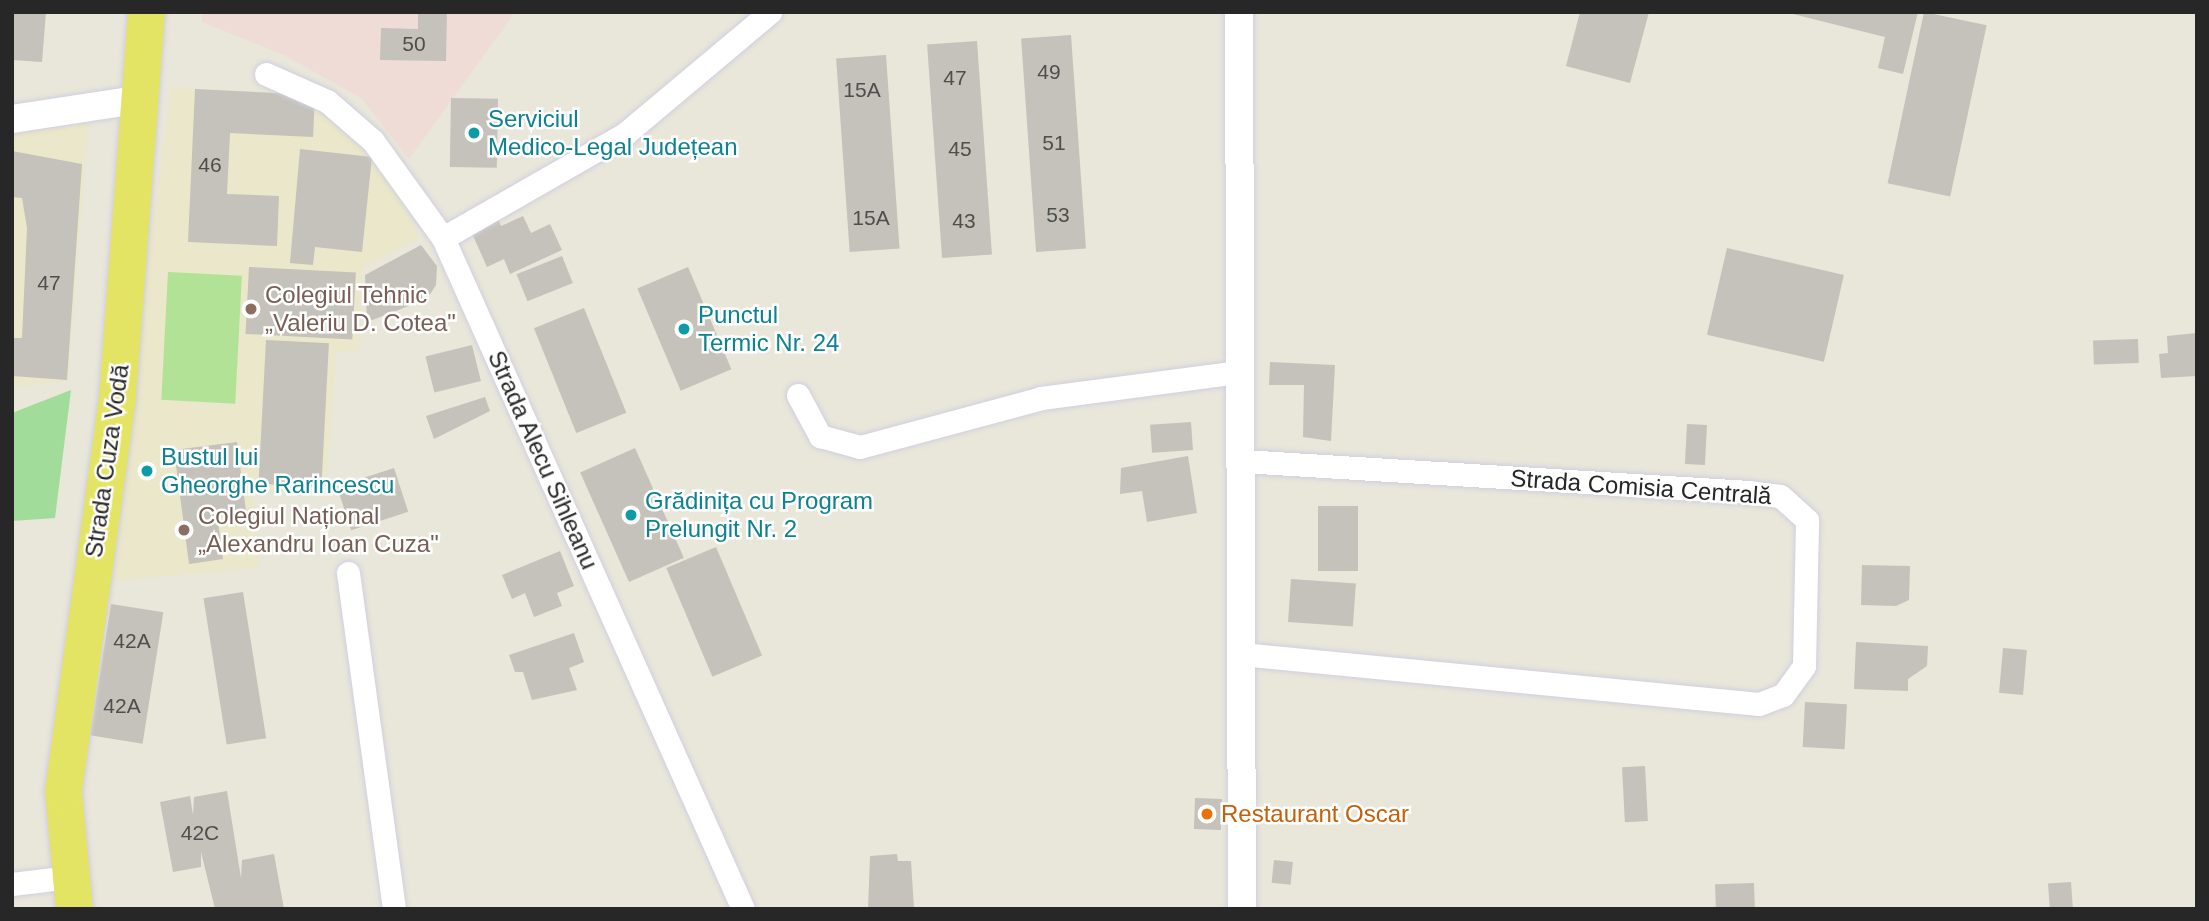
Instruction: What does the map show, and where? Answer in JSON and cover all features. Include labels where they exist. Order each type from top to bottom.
[{"type":"main road","name":"Strada Cuza Vodă","points":[[72,893],[62,791],[117,397],[143,99],[146,12]]},
{"type":"street","points":[[443,238],[626,133],[770,12]]},
{"type":"street","points":[[1239,12],[1242,909]]},
{"type":"street","name":"Strada Alecu Sihleanu","points":[[266,74],[327,101],[373,141],[443,238],[743,909]]},
{"type":"street","points":[[12,119],[143,99]]},
{"type":"street","points":[[798,395],[820,436],[860,447],[1041,398],[1240,372]]},
{"type":"street","name":"Strada Comisia Centrală","points":[[1241,654],[1759,704],[1783,695],[1804,666],[1807,520],[1780,496],[1749,492],[1242,461]]},
{"type":"street","points":[[348,573],[394,909]]},
{"type":"street","points":[[12,884],[72,893]]},
{"type":"shaded area","points":[[202,12],[515,12],[409,159],[361,98],[284,55],[202,22]]},
{"type":"shaded area","name":"Colegiul Tehnic „Valeriu D. Cotea\"","points":[[171,88],[315,94],[372,147],[420,238],[362,268],[359,350],[336,352],[325,490],[253,493],[260,567],[104,582]]},
{"type":"shaded area","points":[[89,115],[68,381],[12,387],[12,126]]},
{"type":"green space","points":[[168,272],[242,276],[235,404],[161,400]]},
{"type":"green space","points":[[71,390],[55,518],[12,521],[12,413]]},
{"type":"building","points":[[12,12],[46,12],[42,62],[12,60]]},
{"type":"building","points":[[418,12],[447,12],[446,61],[380,60],[381,28],[418,29]]},
{"type":"building","points":[[1580,12],[1649,12],[1630,83],[1566,66]]},
{"type":"building","points":[[1918,12],[1903,74],[1878,68],[1885,37],[1789,13]]},
{"type":"building","points":[[1924,12],[1987,25],[1950,196],[1888,183]]},
{"type":"building","points":[[1071,35],[1086,248],[1036,252],[1021,38]]},
{"type":"building","points":[[977,41],[992,254],[942,258],[927,44]]},
{"type":"building","points":[[886,55],[900,249],[850,252],[836,58]]},
{"type":"building","points":[[195,89],[315,95],[313,137],[230,133],[227,194],[279,196],[277,246],[188,242]]},
{"type":"building","name":"Serviciul Medico-Legal Județean","points":[[451,98],[498,99],[497,168],[450,167]]},
{"type":"building","points":[[300,149],[372,157],[362,252],[315,247],[313,265],[290,263]]},
{"type":"building","points":[[12,151],[82,164],[67,380],[12,376],[12,338],[22,338],[27,228],[22,198],[12,197]]},
{"type":"building","points":[[523,216],[531,233],[550,224],[562,250],[510,274],[504,259],[487,267],[470,229],[497,217],[501,226]]},
{"type":"building","points":[[421,245],[437,266],[436,285],[427,299],[367,322],[365,275]]},
{"type":"building","points":[[1727,248],[1844,275],[1824,362],[1707,335]]},
{"type":"building","points":[[562,256],[573,283],[527,301],[517,274]]},
{"type":"building","points":[[249,267],[356,273],[352,340],[245,334]]},
{"type":"building","name":"Punctul Termic Nr. 24","points":[[688,267],[731,369],[681,391],[637,288]]},
{"type":"building","points":[[584,308],[626,413],[576,433],[534,328]]},
{"type":"building","points":[[2197,333],[2197,376],[2161,378],[2159,354],[2168,353],[2167,336]]},
{"type":"building","points":[[2138,339],[2139,363],[2094,365],[2093,341]]},
{"type":"building","points":[[266,340],[329,343],[321,487],[258,484]]},
{"type":"building","points":[[472,345],[481,381],[434,393],[425,357]]},
{"type":"building","points":[[1270,362],[1335,365],[1331,441],[1303,437],[1304,385],[1269,385]]},
{"type":"building","points":[[485,397],[490,411],[434,439],[426,416]]},
{"type":"building","points":[[1191,422],[1193,450],[1152,453],[1150,425]]},
{"type":"building","points":[[1687,424],[1707,425],[1705,465],[1685,464]]},
{"type":"building","points":[[237,442],[246,511],[217,514],[223,559],[189,564],[174,450]]},
{"type":"building","name":"Grădinița cu Program Prelungit Nr. 2","points":[[635,448],[684,558],[629,582],[580,472]]},
{"type":"building","points":[[1188,456],[1197,513],[1147,522],[1142,491],[1120,494],[1121,468]]},
{"type":"building","points":[[394,468],[408,512],[351,530],[337,487]]},
{"type":"building","points":[[1318,506],[1358,506],[1358,571],[1318,571]]},
{"type":"building","points":[[716,547],[762,656],[712,677],[666,568]]},
{"type":"building","points":[[560,551],[574,586],[557,593],[562,606],[534,617],[525,593],[512,599],[502,575]]},
{"type":"building","points":[[1862,565],[1910,566],[1909,600],[1896,606],[1861,605]]},
{"type":"building","points":[[1291,579],[1356,584],[1353,626],[1288,622]]},
{"type":"building","points":[[243,592],[266,738],[227,744],[203,598]]},
{"type":"building","points":[[111,604],[163,612],[143,744],[90,735]]},
{"type":"building","points":[[574,633],[584,662],[569,668],[577,690],[532,700],[523,672],[515,672],[509,655]]},
{"type":"building","points":[[1856,642],[1928,646],[1927,666],[1908,679],[1908,691],[1854,689]]},
{"type":"building","points":[[2003,648],[2027,650],[2023,695],[1999,693]]},
{"type":"building","points":[[1805,702],[1847,704],[1845,749],[1803,747]]},
{"type":"building","points":[[1645,766],[1648,821],[1625,822],[1622,767]]},
{"type":"building","points":[[227,791],[241,878],[242,860],[274,854],[284,909],[215,909],[201,852],[201,867],[173,872],[160,802],[190,796],[193,815],[194,797]]},
{"type":"building","name":"Restaurant Oscar","points":[[1195,798],[1222,799],[1221,830],[1194,829]]},
{"type":"building","points":[[897,854],[898,861],[911,861],[914,909],[868,909],[870,856]]},
{"type":"building","points":[[1274,860],[1293,862],[1290,885],[1272,883]]},
{"type":"building","points":[[2071,882],[2073,909],[2050,909],[2048,884]]},
{"type":"building","points":[[1754,883],[1755,909],[1716,909],[1715,884]]},
{"type":"place","name":"Serviciul Medico-Legal Județean","points":[[474,133]]},
{"type":"place","name":"Colegiul Tehnic „Valeriu D. Cotea\"","points":[[251,309]]},
{"type":"place","name":"Punctul Termic Nr. 24","points":[[684,329]]},
{"type":"place","name":"Bustul lui Gheorghe Rarincescu","points":[[147,471]]},
{"type":"place","name":"Grădinița cu Program Prelungit Nr. 2","points":[[631,515]]},
{"type":"place","name":"Colegiul Național „Alexandru Ioan Cuza\"","points":[[184,530]]},
{"type":"place","name":"Restaurant Oscar","points":[[1207,814]]}]
